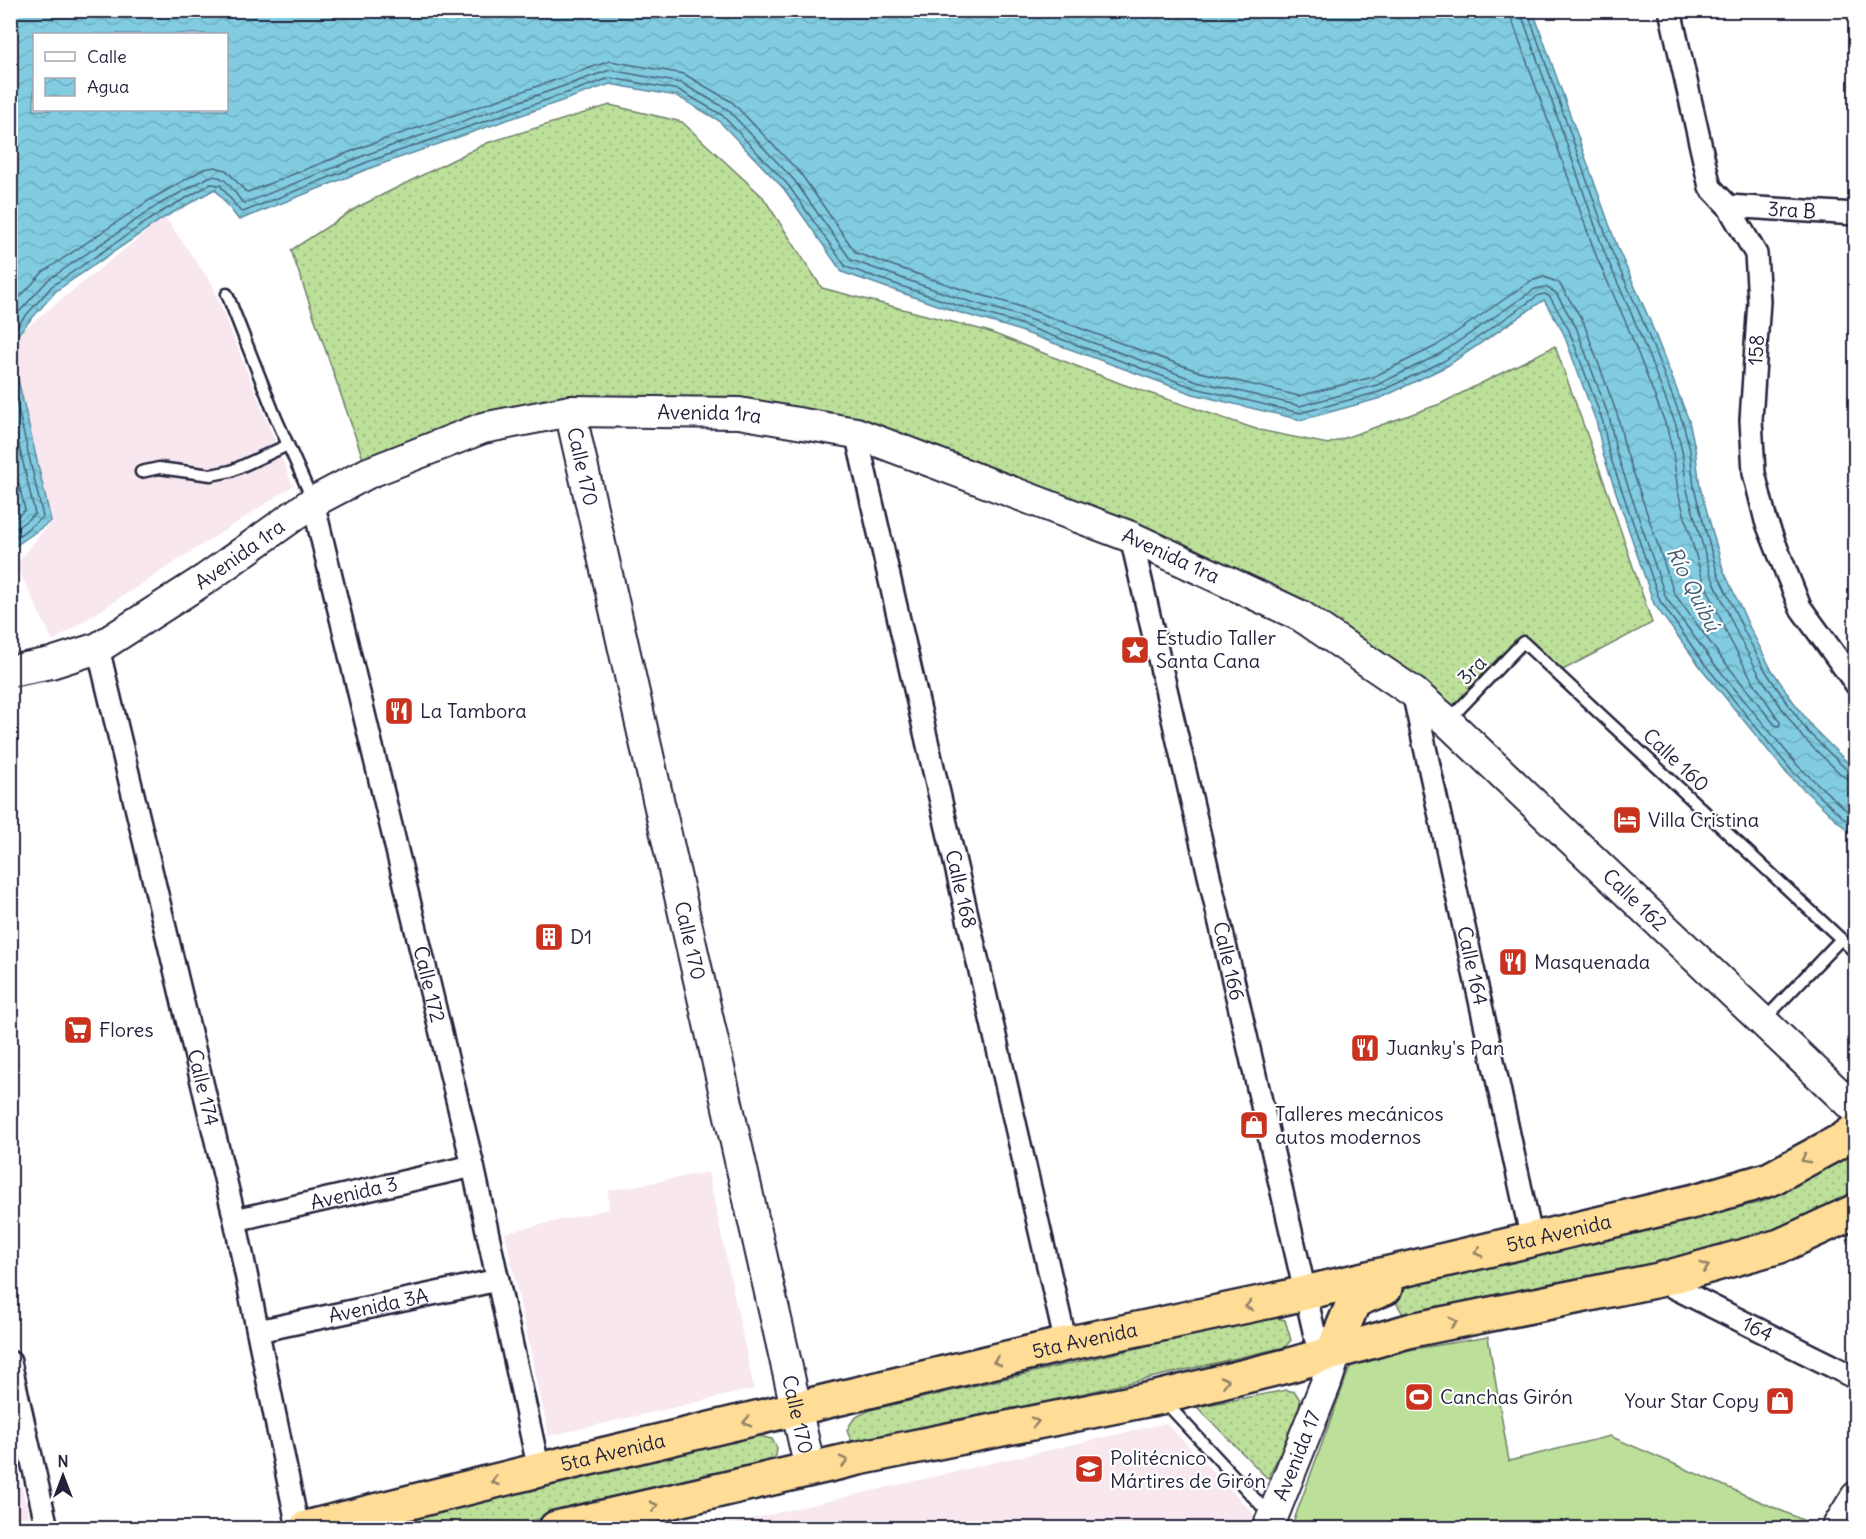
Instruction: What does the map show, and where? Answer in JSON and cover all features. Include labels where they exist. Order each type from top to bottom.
[{"type":"highway","name":"5ta Avenida","points":[[306,1528],[1066,1344],[1306,1293],[1390,1280],[1532,1240],[1695,1201],[1770,1179],[1844,1139],[1856,1130]]},
{"type":"highway","points":[[556,1528],[870,1455],[1328,1364],[1409,1331],[1659,1280],[1780,1246],[1856,1210]]},
{"type":"highway","points":[[1390,1280],[1384,1297],[1388,1315],[1409,1331]]},
{"type":"highway","points":[[1328,1364],[1354,1301],[1390,1280]]},
{"type":"street","name":"158","points":[[1670,10],[1710,187],[1728,206],[1756,254],[1759,301],[1751,420],[1754,473],[1766,521],[1800,607],[1856,684]]},
{"type":"street","name":"3ra B","points":[[1728,206],[1856,214]]},
{"type":"street","name":"Avenida 1ra","points":[[10,671],[51,663],[98,648],[207,578],[313,502],[368,473],[483,428],[570,411],[740,413],[856,433],[1131,537],[1300,616],[1413,692]]},
{"type":"street","name":"Calle 170","points":[[570,411],[810,1469]]},
{"type":"street","name":"Calle 168","points":[[856,433],[1066,1344]]},
{"type":"street","name":"Calle 172","points":[[313,502],[473,1166],[539,1470]]},
{"type":"street","name":"Calle 166","points":[[1131,537],[1306,1293],[1328,1364]]},
{"type":"street","name":"Calle 174","points":[[98,648],[235,1220],[298,1528]]},
{"type":"street","name":"Calle 162","points":[[1413,692],[1448,722],[1856,1110]]},
{"type":"street","name":"Calle 164","points":[[1413,692],[1532,1240]]},
{"type":"street","name":"Avenida 3","points":[[235,1220],[473,1166]]},
{"type":"street","name":"Avenida 3A","points":[[258,1331],[498,1280]]},
{"type":"street","name":"164","points":[[1659,1280],[1856,1378]]},
{"type":"street","points":[[10,1362],[47,1528]]},
{"type":"street","name":"Avenida 17","points":[[1270,1523],[1328,1364]]},
{"type":"street","points":[[1837,1528],[1856,1497]]},
{"type":"lane","points":[[227,294],[313,502]]},
{"type":"lane","points":[[141,472],[159,468],[211,475],[231,471],[288,445]]},
{"type":"lane","name":"3ra","points":[[1448,722],[1523,642]]},
{"type":"lane","name":"Calle 160","points":[[1523,642],[1856,953]]},
{"type":"lane","points":[[1763,1021],[1841,939]]},
{"type":"lane","points":[[1161,1397],[1270,1523]]},
{"type":"shaded area","points":[[165,217],[212,284],[293,486],[53,641],[16,565],[51,521],[14,362],[18,334]]},
{"type":"shaded area","points":[[708,1172],[754,1389],[549,1436],[505,1233],[609,1209],[608,1191]]},
{"type":"shaded area","name":"Politécnico Mártires de Girón","points":[[1166,1423],[1256,1516],[1251,1528],[712,1528]]},
{"type":"shaded area","points":[[11,1445],[32,1528],[11,1528]]},
{"type":"green space","points":[[610,105],[682,122],[763,197],[822,288],[987,331],[1122,384],[1259,430],[1328,444],[1440,404],[1555,346],[1652,623],[1557,673],[1523,642],[1448,722],[1300,616],[856,433],[570,411],[368,473],[291,250],[358,207],[487,143]]},
{"type":"green space","points":[[1855,1151],[1855,1191],[1785,1231],[1680,1259],[1425,1314],[1403,1314],[1397,1304],[1398,1294],[1410,1286],[1762,1202],[1787,1190]]},
{"type":"green space","points":[[1272,1317],[1285,1320],[1291,1340],[1285,1347],[863,1444],[852,1442],[847,1431],[851,1422],[857,1417],[874,1409]]},
{"type":"green space","name":"Canchas Girón","points":[[1488,1337],[1509,1461],[1610,1436],[1812,1524],[1810,1528],[1291,1528],[1353,1359]]},
{"type":"green space","points":[[1286,1390],[1295,1392],[1300,1400],[1299,1409],[1268,1479],[1197,1407]]},
{"type":"green space","points":[[754,1435],[772,1439],[777,1448],[776,1456],[766,1465],[501,1528],[356,1528]]},
{"type":"water","name":"Río Quibú","points":[[11,10],[1533,11],[1618,249],[1648,316],[1689,421],[1700,487],[1723,569],[1770,667],[1813,728],[1855,770],[1855,837],[1788,775],[1702,669],[1654,604],[1603,454],[1597,424],[1563,332],[1544,300],[1447,366],[1381,398],[1301,420],[1193,394],[1015,329],[954,311],[842,272],[784,189],[718,120],[677,96],[610,84],[373,167],[239,220],[215,189],[165,217],[56,291],[18,334],[14,362],[51,521],[11,549]]},
{"type":"place","name":"Estudio Taller Santa Cana","points":[[1135,650]]},
{"type":"place","name":"La Tambora","points":[[399,711]]},
{"type":"place","name":"Villa Cristina","points":[[1627,820]]},
{"type":"place","name":"D1","points":[[549,937]]},
{"type":"place","name":"Masquenada","points":[[1513,962]]},
{"type":"place","name":"Flores","points":[[78,1030]]},
{"type":"place","name":"Juanky's Pan","points":[[1365,1048]]},
{"type":"place","name":"Talleres mecánicos autos modernos","points":[[1254,1125]]},
{"type":"place","name":"Canchas Girón","points":[[1419,1397]]},
{"type":"place","name":"Your Star Copy","points":[[1780,1401]]},
{"type":"place","name":"Politécnico Mártires de Girón","points":[[1089,1469]]}]
